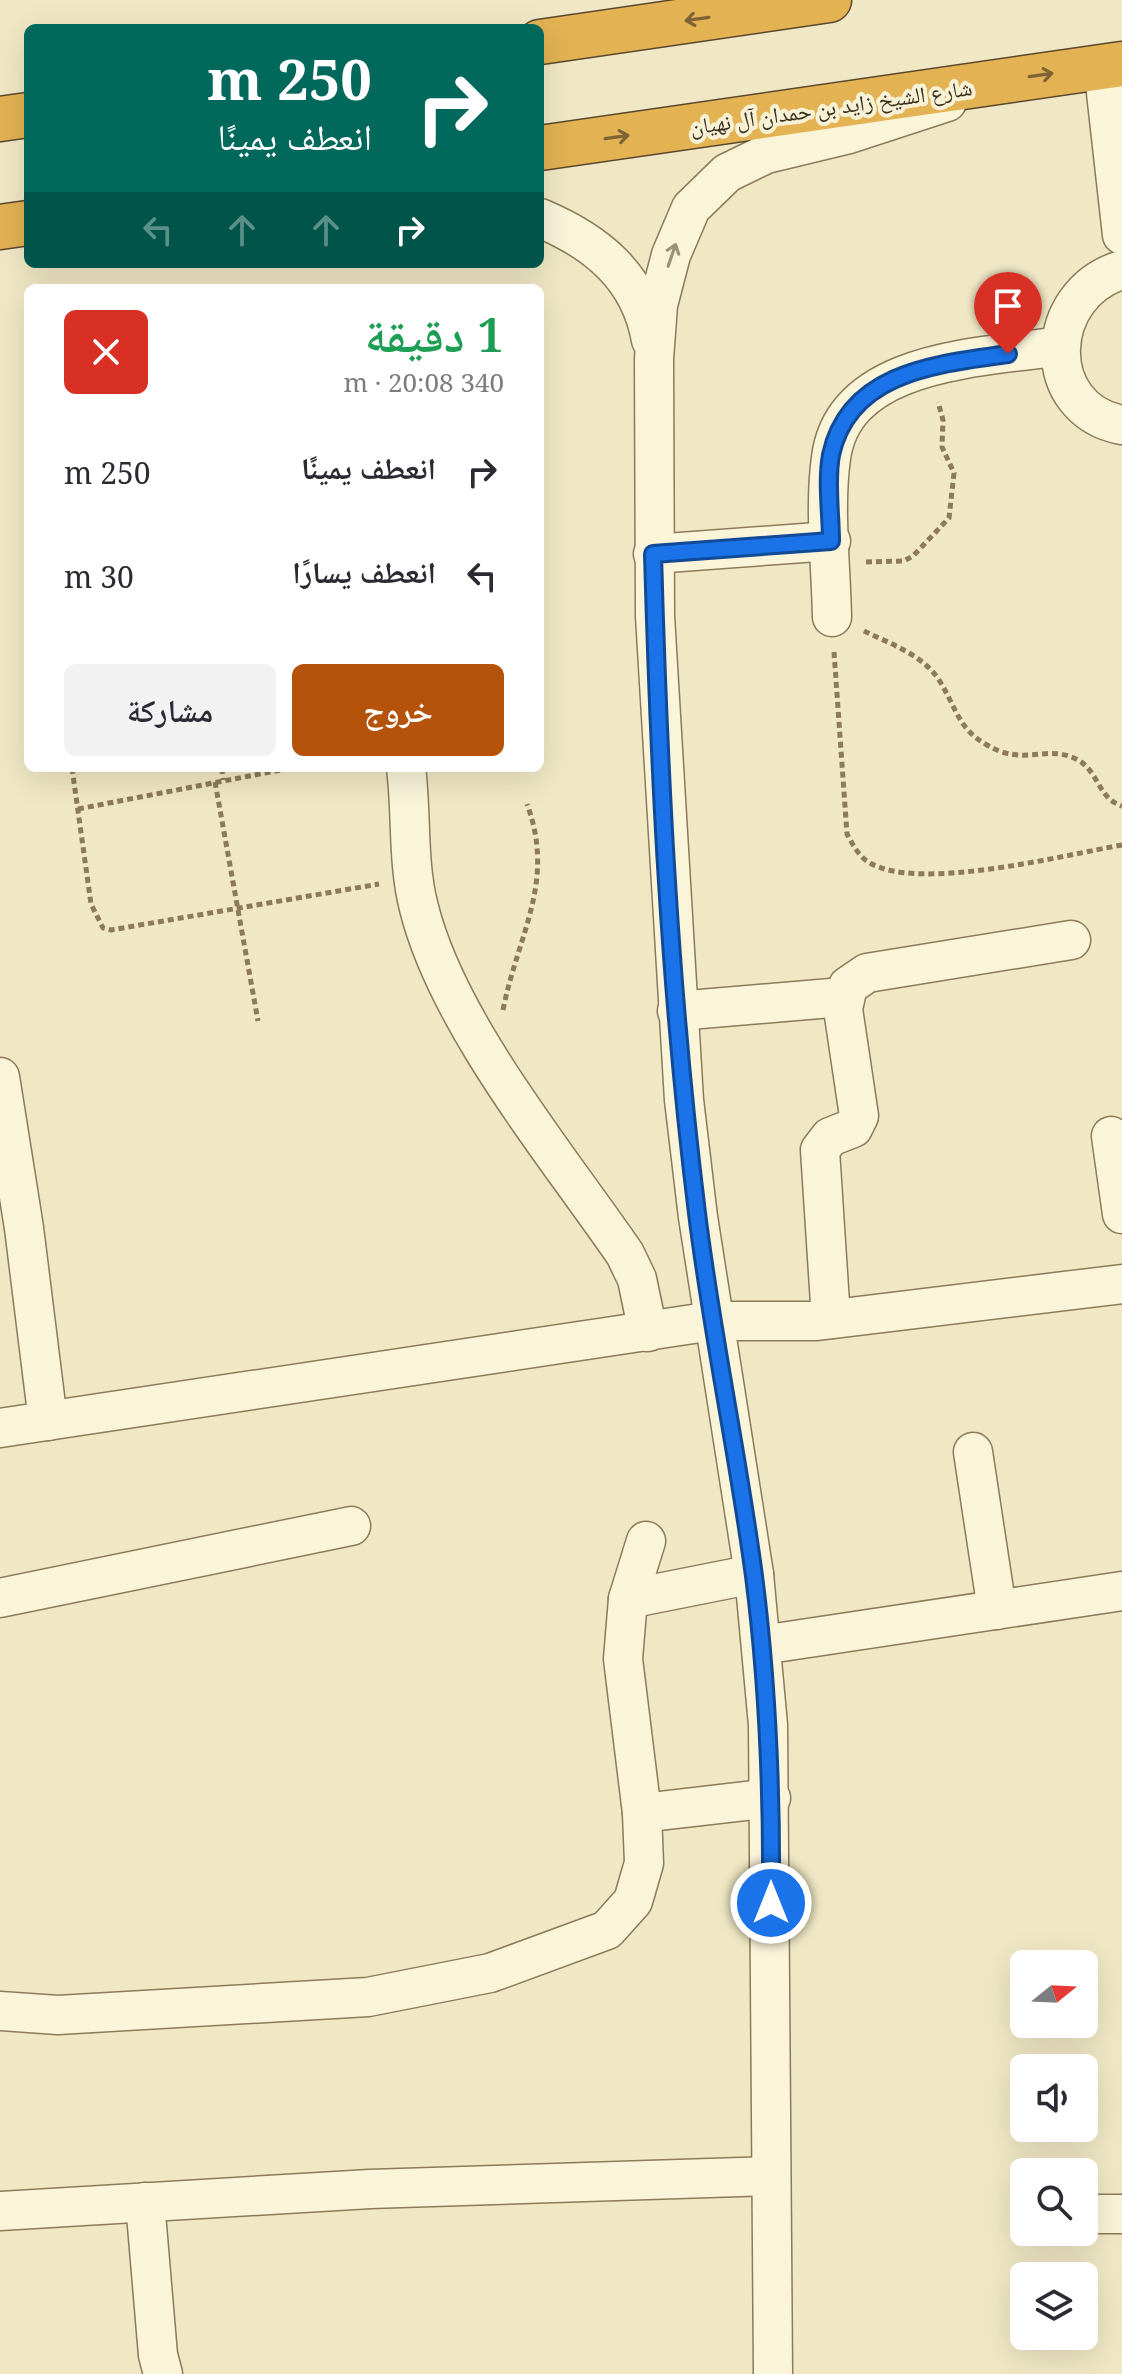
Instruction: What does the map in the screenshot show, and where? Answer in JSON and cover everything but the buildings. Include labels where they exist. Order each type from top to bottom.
[{"type":"highway","points":[[544,41],[829,0]]},
{"type":"highway","name":"شارع الشيخ زايد بن حمدان آل نهيان","points":[[544,147],[1113,65]]},
{"type":"highway","points":[[0,119],[24,116]]},
{"type":"highway","points":[[0,227],[24,224]]},
{"type":"street","points":[[1113,65],[1122,235]]},
{"type":"street","points":[[773,2374],[771,1798],[762,1645],[754,1574],[713,1321],[687,1129],[677,1011],[653,554],[654,359],[658,305],[671,255],[691,208],[727,173],[766,154],[945,104],[977,85]]},
{"type":"street","points":[[544,220],[599,249],[627,278],[647,316],[654,359]]},
{"type":"street","points":[[1122,270],[1092,283],[1079,296],[1069,311],[1060,346],[1069,386],[1082,403],[1098,416],[1122,425]]},
{"type":"street","points":[[832,617],[831,456],[843,423],[866,395],[896,376],[932,366],[1060,346]]},
{"type":"street","points":[[653,554],[831,556]]},
{"type":"street","points":[[406,772],[412,878],[435,959],[493,1062],[625,1254],[637,1279],[648,1332]]},
{"type":"street","points":[[831,1319],[820,1150],[830,1137],[853,1128],[859,1116],[843,997],[856,977],[867,973],[1071,940]]},
{"type":"street","points":[[677,1011],[843,997]]},
{"type":"street","points":[[0,1077],[5,1133],[48,1421]]},
{"type":"street","points":[[1111,1136],[1122,1214]]},
{"type":"street","points":[[0,1428],[713,1321],[831,1319],[1122,1284]]},
{"type":"street","points":[[973,1452],[997,1610]]},
{"type":"street","points":[[0,1598],[351,1526]]},
{"type":"street","points":[[0,2011],[58,2015],[368,1997],[490,1973],[607,1930],[633,1901],[644,1863],[642,1813],[623,1659],[628,1599],[646,1541]]},
{"type":"street","points":[[628,1599],[754,1574]]},
{"type":"street","points":[[762,1645],[1122,1591]]},
{"type":"street","points":[[642,1813],[771,1798]]},
{"type":"street","points":[[0,2211],[370,2189],[771,2176]]},
{"type":"street","points":[[145,2202],[158,2355],[163,2374]]},
{"type":"street","points":[[1098,2214],[1122,2214]]},
{"type":"path","points":[[831,556],[904,561],[913,556],[949,518],[954,473],[942,447],[943,420],[933,387],[932,366]]},
{"type":"path","points":[[832,617],[921,661],[936,676],[961,726],[985,745],[1019,758],[1057,754],[1077,760],[1096,778],[1106,797],[1122,806]]},
{"type":"path","points":[[832,617],[847,834],[856,851],[869,863],[886,869],[950,873],[1122,845]]},
{"type":"path","points":[[73,772],[91,904],[103,928],[111,930],[412,878]]},
{"type":"path","points":[[222,772],[223,780]]},
{"type":"path","points":[[78,809],[268,772]]},
{"type":"path","points":[[215,782],[258,1021]]},
{"type":"path","points":[[493,1062],[511,969],[539,879],[539,848],[527,804]]},
{"type":"route","points":[[771,1903],[771,1798],[762,1645],[754,1574],[698,1217],[684,1100],[668,863],[653,554],[831,541],[831,456],[843,423],[866,395],[896,376],[932,366],[1008,354]]}]
